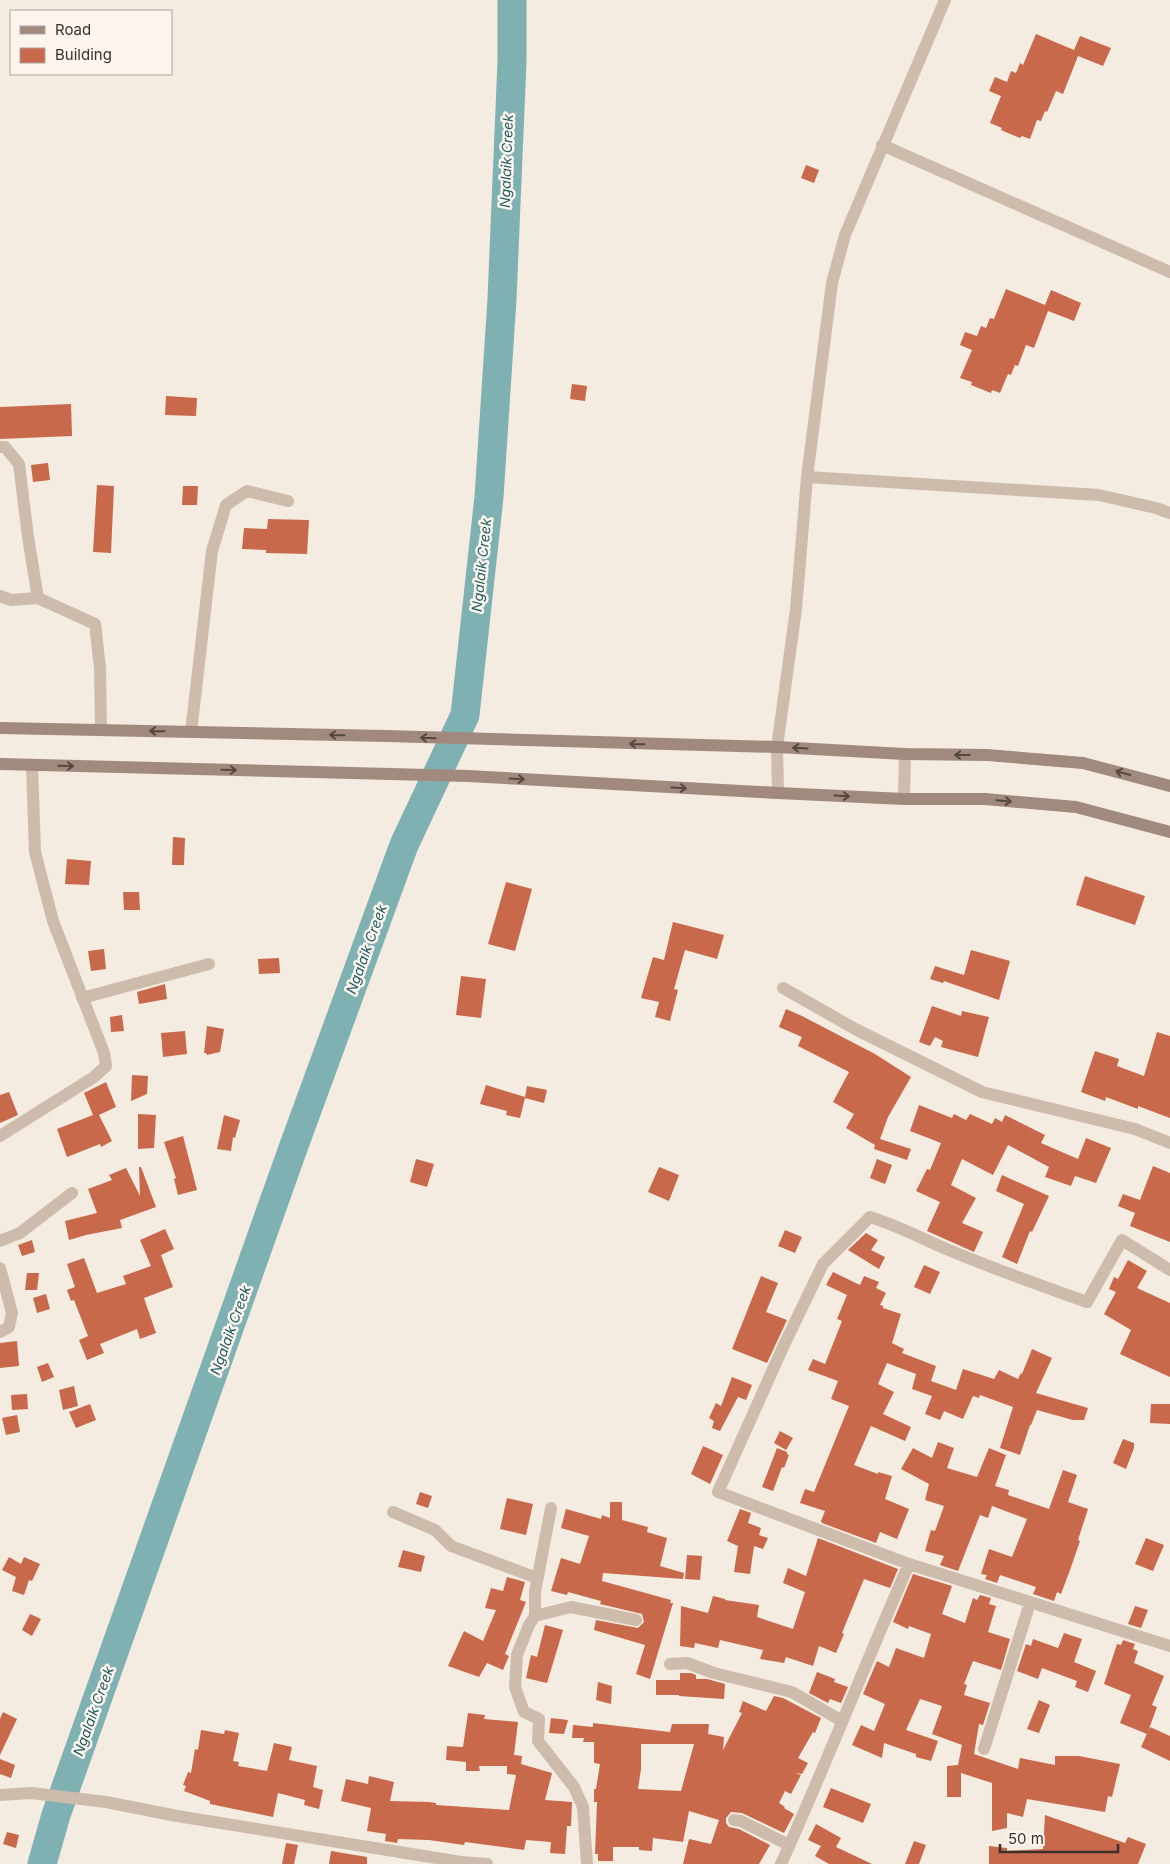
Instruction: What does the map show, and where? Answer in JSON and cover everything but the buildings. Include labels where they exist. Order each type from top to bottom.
[{"type":"main road","points":[[0,728],[386,736],[470,740],[777,747],[905,754],[987,755],[1083,763],[1170,786]]},
{"type":"main road","points":[[0,764],[384,773],[904,799],[985,799],[1076,807],[1170,832]]},
{"type":"street","points":[[778,793],[777,747],[796,609],[807,477],[832,283],[845,235],[945,0]]},
{"type":"street","points":[[882,145],[1170,272]]},
{"type":"street","points":[[0,447],[5,447],[19,464],[38,598]]},
{"type":"street","points":[[807,477],[1099,495],[1170,513]]},
{"type":"street","points":[[191,732],[212,551],[226,505],[247,491],[288,501]]},
{"type":"street","points":[[0,596],[11,600],[38,598],[95,624],[100,668],[101,730]]},
{"type":"street","points":[[904,799],[905,754]]},
{"type":"street","points":[[0,1136],[94,1077],[106,1066],[104,1053],[52,922],[35,852],[32,765]]},
{"type":"street","points":[[82,998],[208,964]]},
{"type":"street","points":[[784,988],[857,1030],[982,1092],[1135,1128],[1170,1143]]},
{"type":"street","points":[[0,1241],[20,1232],[72,1193]]},
{"type":"street","points":[[1170,1270],[1122,1240],[1087,1302],[1015,1276],[944,1248],[888,1222],[870,1217],[823,1264],[718,1492],[909,1564],[1170,1646]]},
{"type":"street","points":[[0,1268],[12,1313],[9,1328],[0,1332]]},
{"type":"street","points":[[551,1508],[535,1592],[536,1616],[529,1626],[517,1655],[515,1687],[524,1712],[539,1719],[538,1741],[574,1787],[583,1808],[587,1864]]},
{"type":"street","points":[[394,1512],[434,1530],[451,1546],[537,1578]]},
{"type":"street","points":[[781,1864],[909,1564]]},
{"type":"street","points":[[984,1750],[1030,1603]]},
{"type":"street","points":[[536,1616],[571,1607],[636,1620]]},
{"type":"street","points":[[670,1664],[686,1663],[714,1673],[792,1692],[842,1720]]},
{"type":"street","points":[[0,1795],[31,1793],[106,1802],[177,1816],[460,1862],[487,1864]]},
{"type":"street","points":[[734,1820],[741,1821],[790,1846]]},
{"type":"waterway","name":"Ngalaik Creek","points":[[42,1864],[56,1815],[292,1151],[404,845],[465,715],[489,497],[502,299],[512,61],[512,0]]}]
